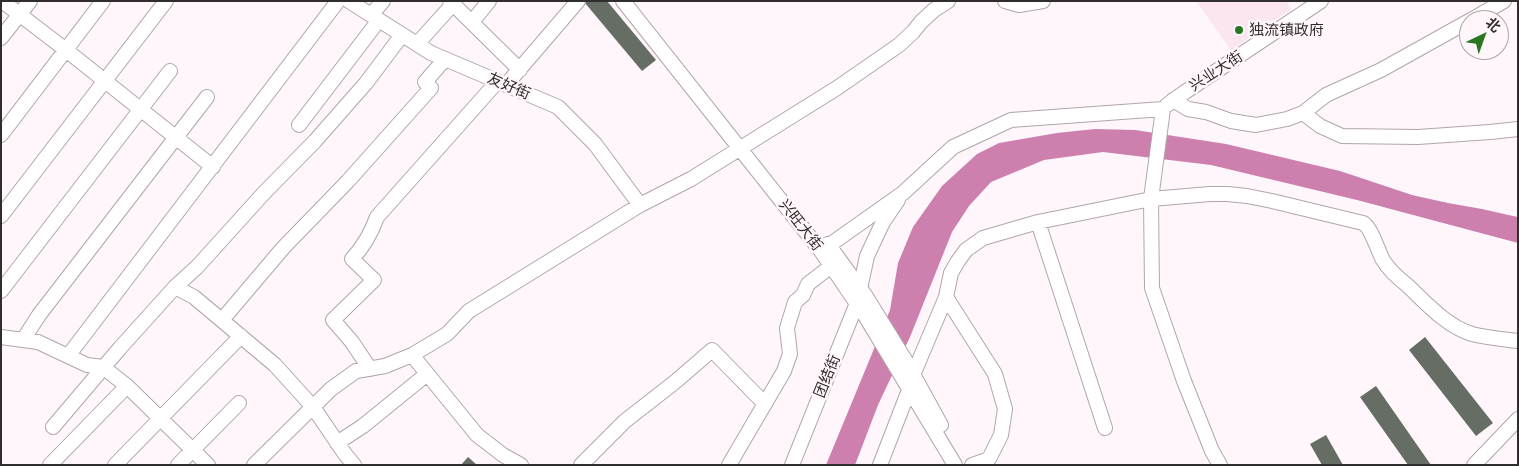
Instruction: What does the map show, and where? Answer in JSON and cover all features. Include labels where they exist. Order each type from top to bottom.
[{"type":"street","points":[[2,1],[213,167]]},
{"type":"street","points":[[1,38],[30,1]]},
{"type":"street","points":[[1,135],[102,1]]},
{"type":"street","points":[[1,216],[166,1]]},
{"type":"street","points":[[68,356],[338,1]]},
{"type":"street","name":"友好街","points":[[349,1],[431,53],[558,107],[595,144],[640,205]]},
{"type":"street","points":[[299,125],[375,18],[384,1]]},
{"type":"street","points":[[472,22],[489,1]]},
{"type":"street","points":[[370,369],[352,342],[333,320],[374,280],[352,259],[367,240],[377,217],[502,83],[520,70],[578,1]]},
{"type":"street","name":"兴旺大街","points":[[622,1],[744,146]]},
{"type":"street","name":"兴旺大街","points":[[632,1],[835,262],[862,300],[907,371],[963,465]]},
{"type":"street","points":[[254,465],[331,389],[356,371],[385,366],[412,355],[447,334],[469,311],[640,205],[691,179],[837,88],[899,45],[934,10],[948,1]]},
{"type":"street","points":[[1005,1],[1019,5],[1043,1]]},
{"type":"street","name":"兴业大街","points":[[1168,104],[1321,1]]},
{"type":"street","points":[[1489,10],[1504,1]]},
{"type":"street","points":[[417,44],[452,3],[520,70]]},
{"type":"street","points":[[825,248],[903,193],[953,147],[1010,120],[1168,104],[1206,112],[1231,121],[1256,125],[1286,119],[1303,112],[1326,95],[1382,70],[1459,27]]},
{"type":"street","points":[[52,427],[103,367],[175,288],[315,141],[366,83],[402,35]]},
{"type":"street","points":[[222,320],[283,248],[348,181],[432,88],[425,82],[444,59]]},
{"type":"street","points":[[1,291],[170,71]]},
{"type":"street","points":[[23,340],[39,315],[207,97]]},
{"type":"street","points":[[1168,104],[1151,199],[1152,288],[1184,381],[1220,465]]},
{"type":"street","points":[[1303,112],[1320,126],[1342,136],[1418,136],[1518,129]]},
{"type":"street","name":"团结街","points":[[792,465],[862,300],[867,256],[883,222],[903,193]]},
{"type":"street","points":[[955,465],[909,390],[907,371],[946,297],[951,273],[966,250],[983,238],[1038,222],[1151,199],[1227,194],[1272,200],[1363,224],[1369,228],[1375,246],[1388,268],[1433,310],[1451,323],[1470,333],[1518,340]]},
{"type":"street","points":[[1038,222],[1105,428]]},
{"type":"street","points":[[729,465],[784,371],[790,354],[787,328],[796,302],[803,295],[808,284],[835,262]]},
{"type":"street","points":[[175,288],[194,296],[275,365],[313,407],[354,465]]},
{"type":"street","points":[[946,297],[995,374],[1005,409],[1001,435],[989,458],[972,465]]},
{"type":"street","points":[[115,465],[241,336]]},
{"type":"street","points":[[1,337],[38,342],[87,365],[103,367],[127,386],[208,465]]},
{"type":"street","points":[[580,465],[625,421],[712,350],[765,404]]},
{"type":"street","points":[[412,355],[477,435],[521,465]]},
{"type":"street","points":[[338,443],[363,426],[427,374]]},
{"type":"street","points":[[50,465],[127,386]]},
{"type":"street","points":[[880,465],[909,390]]},
{"type":"street","points":[[178,465],[239,403]]},
{"type":"street","points":[[1474,465],[1518,419]]},
{"type":"shaded area","name":"独流镇政府","points":[[1196,1],[1286,1],[1291,9],[1231,50]]},
{"type":"shaded area","points":[[1095,129],[1135,130],[1226,144],[1340,171],[1412,195],[1518,217],[1518,243],[1357,200],[1211,165],[1103,152],[1044,160],[991,182],[969,206],[952,232],[910,337],[878,405],[855,465],[826,465],[890,310],[898,263],[913,227],[942,186],[977,154],[999,143],[1057,133]]},
{"type":"building","points":[[587,1],[607,1],[656,60],[642,71],[585,3]]},
{"type":"building","points":[[1425,337],[1493,423],[1476,436],[1409,350]]},
{"type":"building","points":[[1376,386],[1431,465],[1408,465],[1360,397]]},
{"type":"building","points":[[1326,435],[1343,465],[1322,465],[1310,444]]},
{"type":"building","points":[[468,457],[477,465],[461,465]]},
{"type":"place","name":"独流镇政府","points":[[1239,30]]}]
